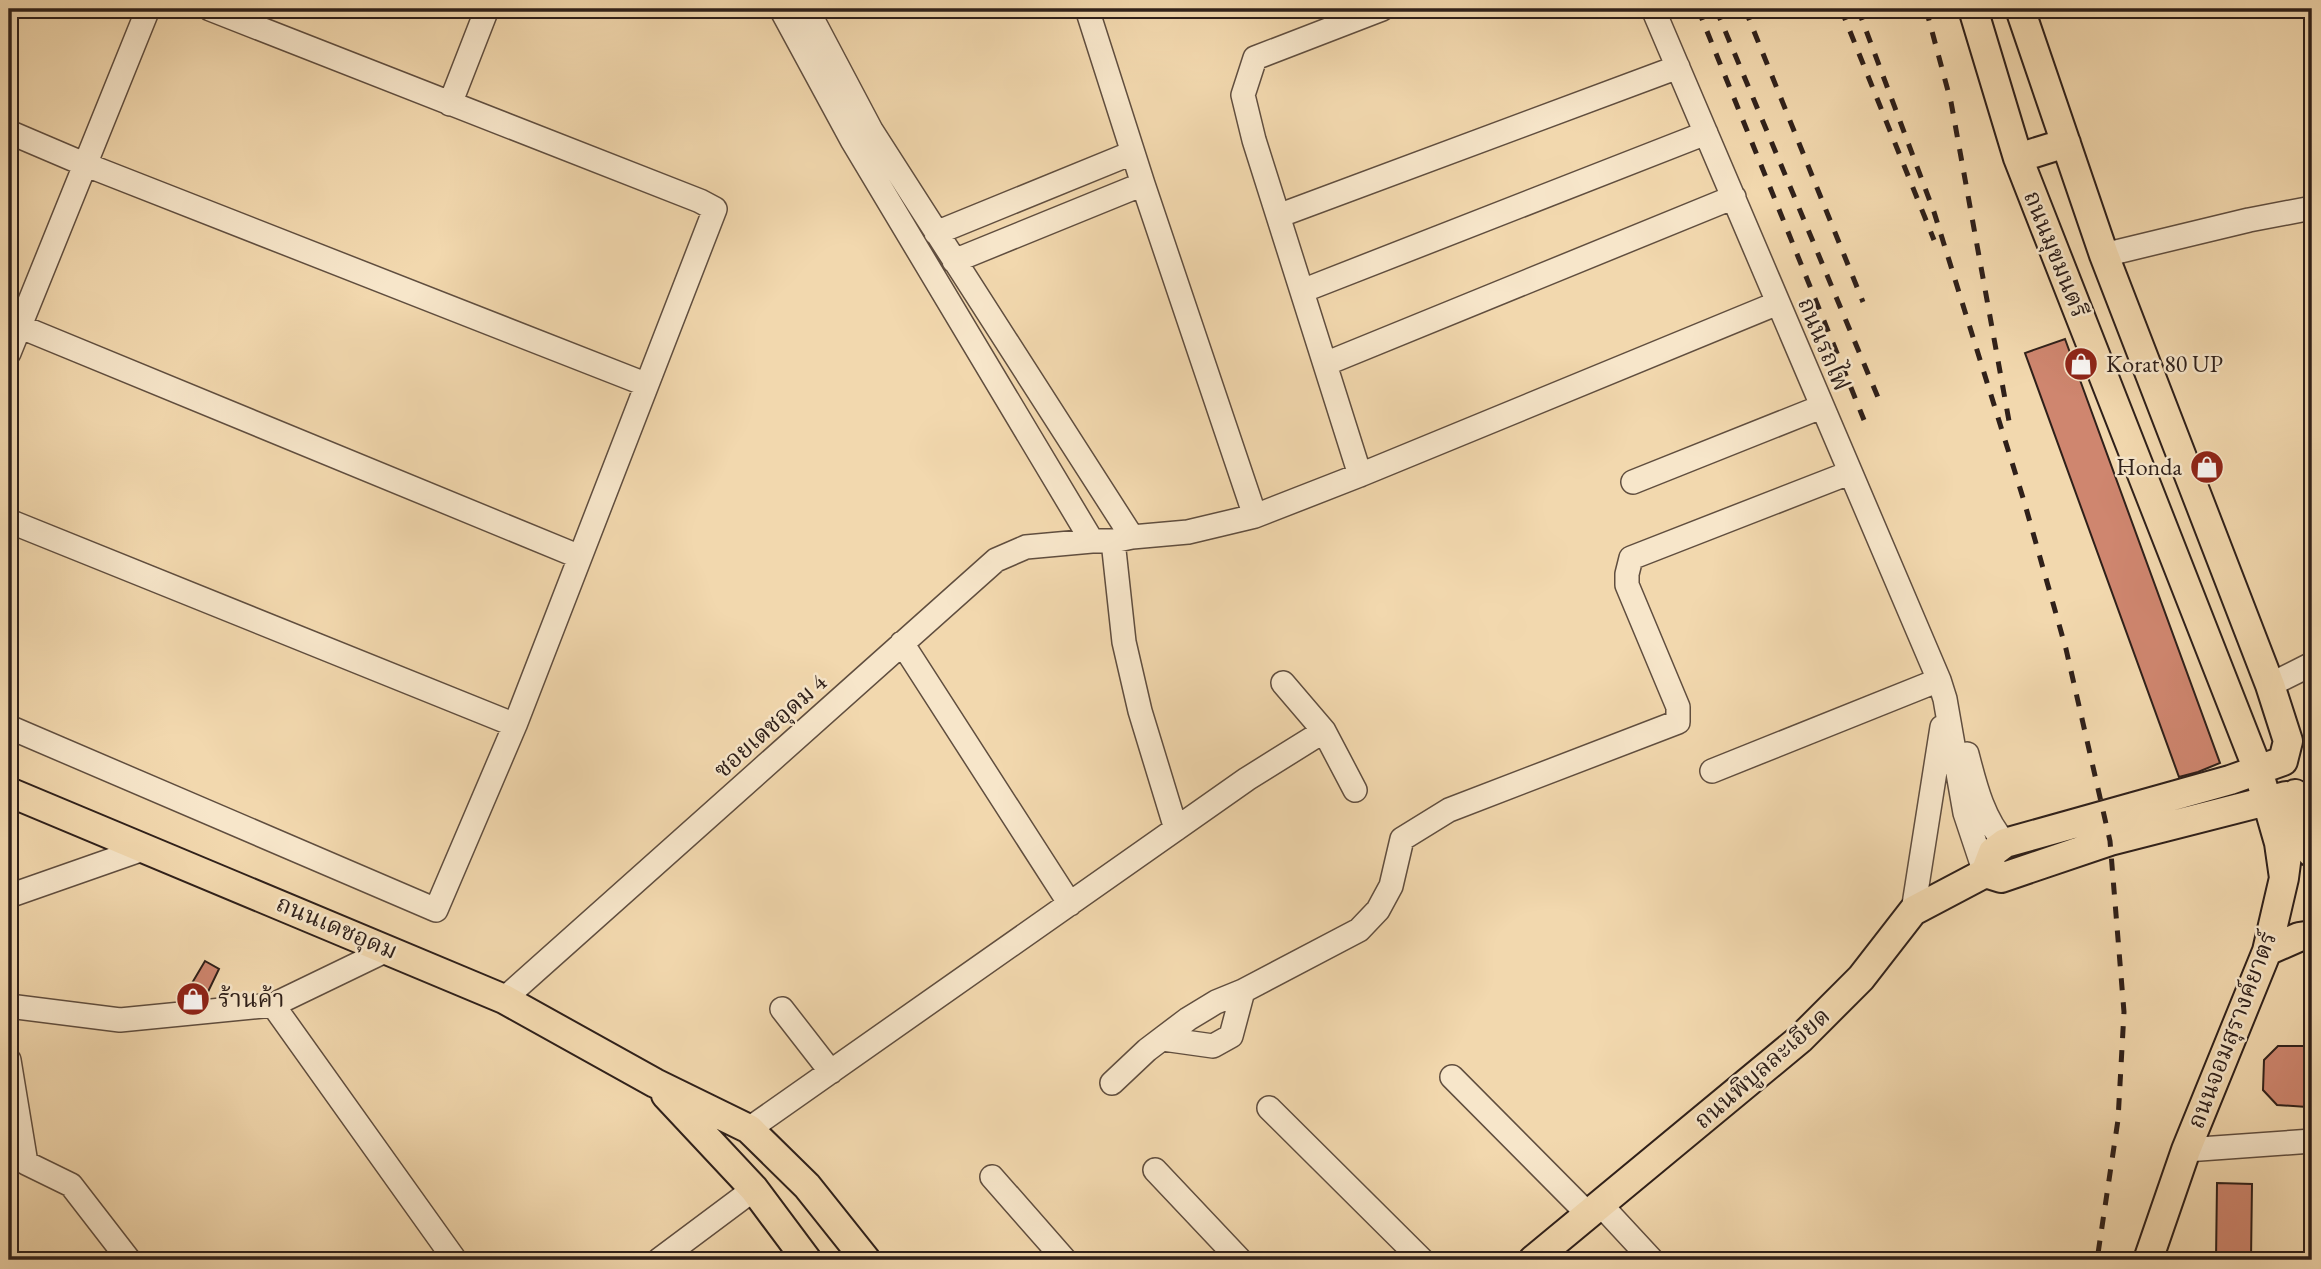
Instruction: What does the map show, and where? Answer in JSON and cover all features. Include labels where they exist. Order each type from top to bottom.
[{"type":"main road","name":"ถนนมุขมนตรี","points":[[1973,9],[2018,158],[2271,765]]},
{"type":"main road","name":"ถนนมุขมนตรี","points":[[2020,9],[2104,255],[2270,685],[2288,741],[2271,765]]},
{"type":"main road","points":[[2018,158],[2066,142]]},
{"type":"main road","points":[[2271,765],[2267,801],[2279,843],[2284,878]]},
{"type":"main road","points":[[2271,765],[2304,802],[2312,853]]},
{"type":"main road","points":[[2005,844],[2230,780],[2271,765]]},
{"type":"main road","name":"ถนนเดชอุดม","points":[[9,792],[505,999],[655,1083],[749,1129],[807,1186],[866,1260]]},
{"type":"main road","name":"ถนนพิบูลละเอียด","points":[[1984,873],[2001,878],[2110,841],[2267,801],[2304,802]]},
{"type":"main road","name":"ถนนจอมสุรางค์ยาตร์","points":[[2148,1260],[2186,1150],[2267,951],[2304,802]]},
{"type":"main road","name":"ถนนพิบูลละเอียด","points":[[1533,1260],[1800,1039],[1861,978],[1913,911],[1984,873],[1993,852],[2005,844]]},
{"type":"main road","points":[[2267,951],[2299,937],[2312,935]]},
{"type":"main road","name":"ถนนเดชอุดม","points":[[655,1083],[754,1189],[807,1260]]},
{"type":"street","points":[[9,353],[15,324],[148,9]]},
{"type":"street","points":[[9,727],[436,910],[514,725],[715,209],[210,9]]},
{"type":"street","points":[[450,104],[487,9]]},
{"type":"street","points":[[781,9],[852,140],[1112,540]]},
{"type":"street","points":[[807,9],[871,130],[954,261],[1112,540],[1124,642],[1140,711],[1176,829]]},
{"type":"street","points":[[1087,9],[1132,153],[1255,516]]},
{"type":"street","points":[[1360,475],[1254,140],[1243,95],[1255,58],[1356,14],[1382,9]]},
{"type":"street","name":"ถนนรถไฟ","points":[[1653,9],[1849,473],[1955,715],[1982,803],[1992,826],[2005,844]]},
{"type":"street","points":[[1278,216],[1678,67]]},
{"type":"street","points":[[9,132],[84,164],[645,384]]},
{"type":"street","points":[[1302,291],[1706,133]]},
{"type":"street","points":[[936,233],[1132,153]]},
{"type":"street","points":[[954,261],[1143,184]]},
{"type":"street","points":[[1325,364],[1734,197]]},
{"type":"street","points":[[2104,255],[2249,220],[2312,208]]},
{"type":"street","name":"ซอยเดชอุดม 4","points":[[505,999],[996,560],[1026,547],[1188,532],[1255,516],[1778,303]]},
{"type":"street","points":[[15,324],[580,558]]},
{"type":"street","points":[[1633,482],[1821,407]]},
{"type":"street","points":[[1112,1083],[1147,1050],[1188,1019],[1216,1002],[1243,992],[1359,930],[1378,910],[1391,886],[1402,839],[1449,810],[1678,722],[1678,707],[1627,585],[1631,558],[1849,473]]},
{"type":"street","points":[[9,521],[514,725]]},
{"type":"street","points":[[902,643],[1070,904]]},
{"type":"street","points":[[2270,685],[2312,664]]},
{"type":"street","points":[[1283,683],[1324,731],[1354,790]]},
{"type":"street","points":[[1712,771],[1942,690],[1938,759],[1913,911]]},
{"type":"street","name":"ถนนรถไฟ","points":[[1942,690],[1958,780],[1984,873]]},
{"type":"street","points":[[749,1129],[1247,779],[1324,731]]},
{"type":"street","points":[[9,896],[146,848]]},
{"type":"street","points":[[9,1006],[120,1020],[273,1005],[389,949]]},
{"type":"street","points":[[1163,1039],[1213,1046],[1231,1036],[1243,992]]},
{"type":"street","points":[[273,1005],[455,1260]]},
{"type":"street","points":[[782,1009],[831,1072]]},
{"type":"street","points":[[9,1060],[17,1163],[71,1185],[128,1260]]},
{"type":"street","points":[[1452,1077],[1652,1260]]},
{"type":"street","points":[[1269,1108],[1422,1260]]},
{"type":"street","points":[[2186,1150],[2312,1141]]},
{"type":"street","points":[[1155,1170],[1240,1260]]},
{"type":"street","points":[[992,1177],[1065,1260]]},
{"type":"street","points":[[659,1260],[754,1189]]},
{"type":"building","points":[[2065,339],[2220,763],[2198,772],[2179,777],[2025,353]]},
{"type":"building","points":[[205,961],[219,969],[205,998],[182,1000]]},
{"type":"building","points":[[2278,1046],[2312,1046],[2312,1102],[2307,1107],[2277,1105],[2263,1090],[2264,1060]]},
{"type":"building","points":[[2217,1183],[2252,1184],[2251,1260],[2216,1260]]},
{"type":"railway","points":[[1698,9],[1864,420]]},
{"type":"railway","points":[[1716,9],[1882,407]]},
{"type":"railway","points":[[1745,9],[1863,302]]},
{"type":"railway","points":[[1841,9],[1934,240]]},
{"type":"railway","points":[[1858,9],[1934,212],[2024,501],[2066,649],[2110,841],[2124,1012],[2118,1120],[2097,1260]]},
{"type":"railway","points":[[1926,9],[1951,102],[2011,432]]},
{"type":"place","name":"Korat 80 UP","points":[[2081,364]]},
{"type":"place","name":"Honda","points":[[2207,467]]},
{"type":"place","name":"ร้านค้า","points":[[193,999]]}]
